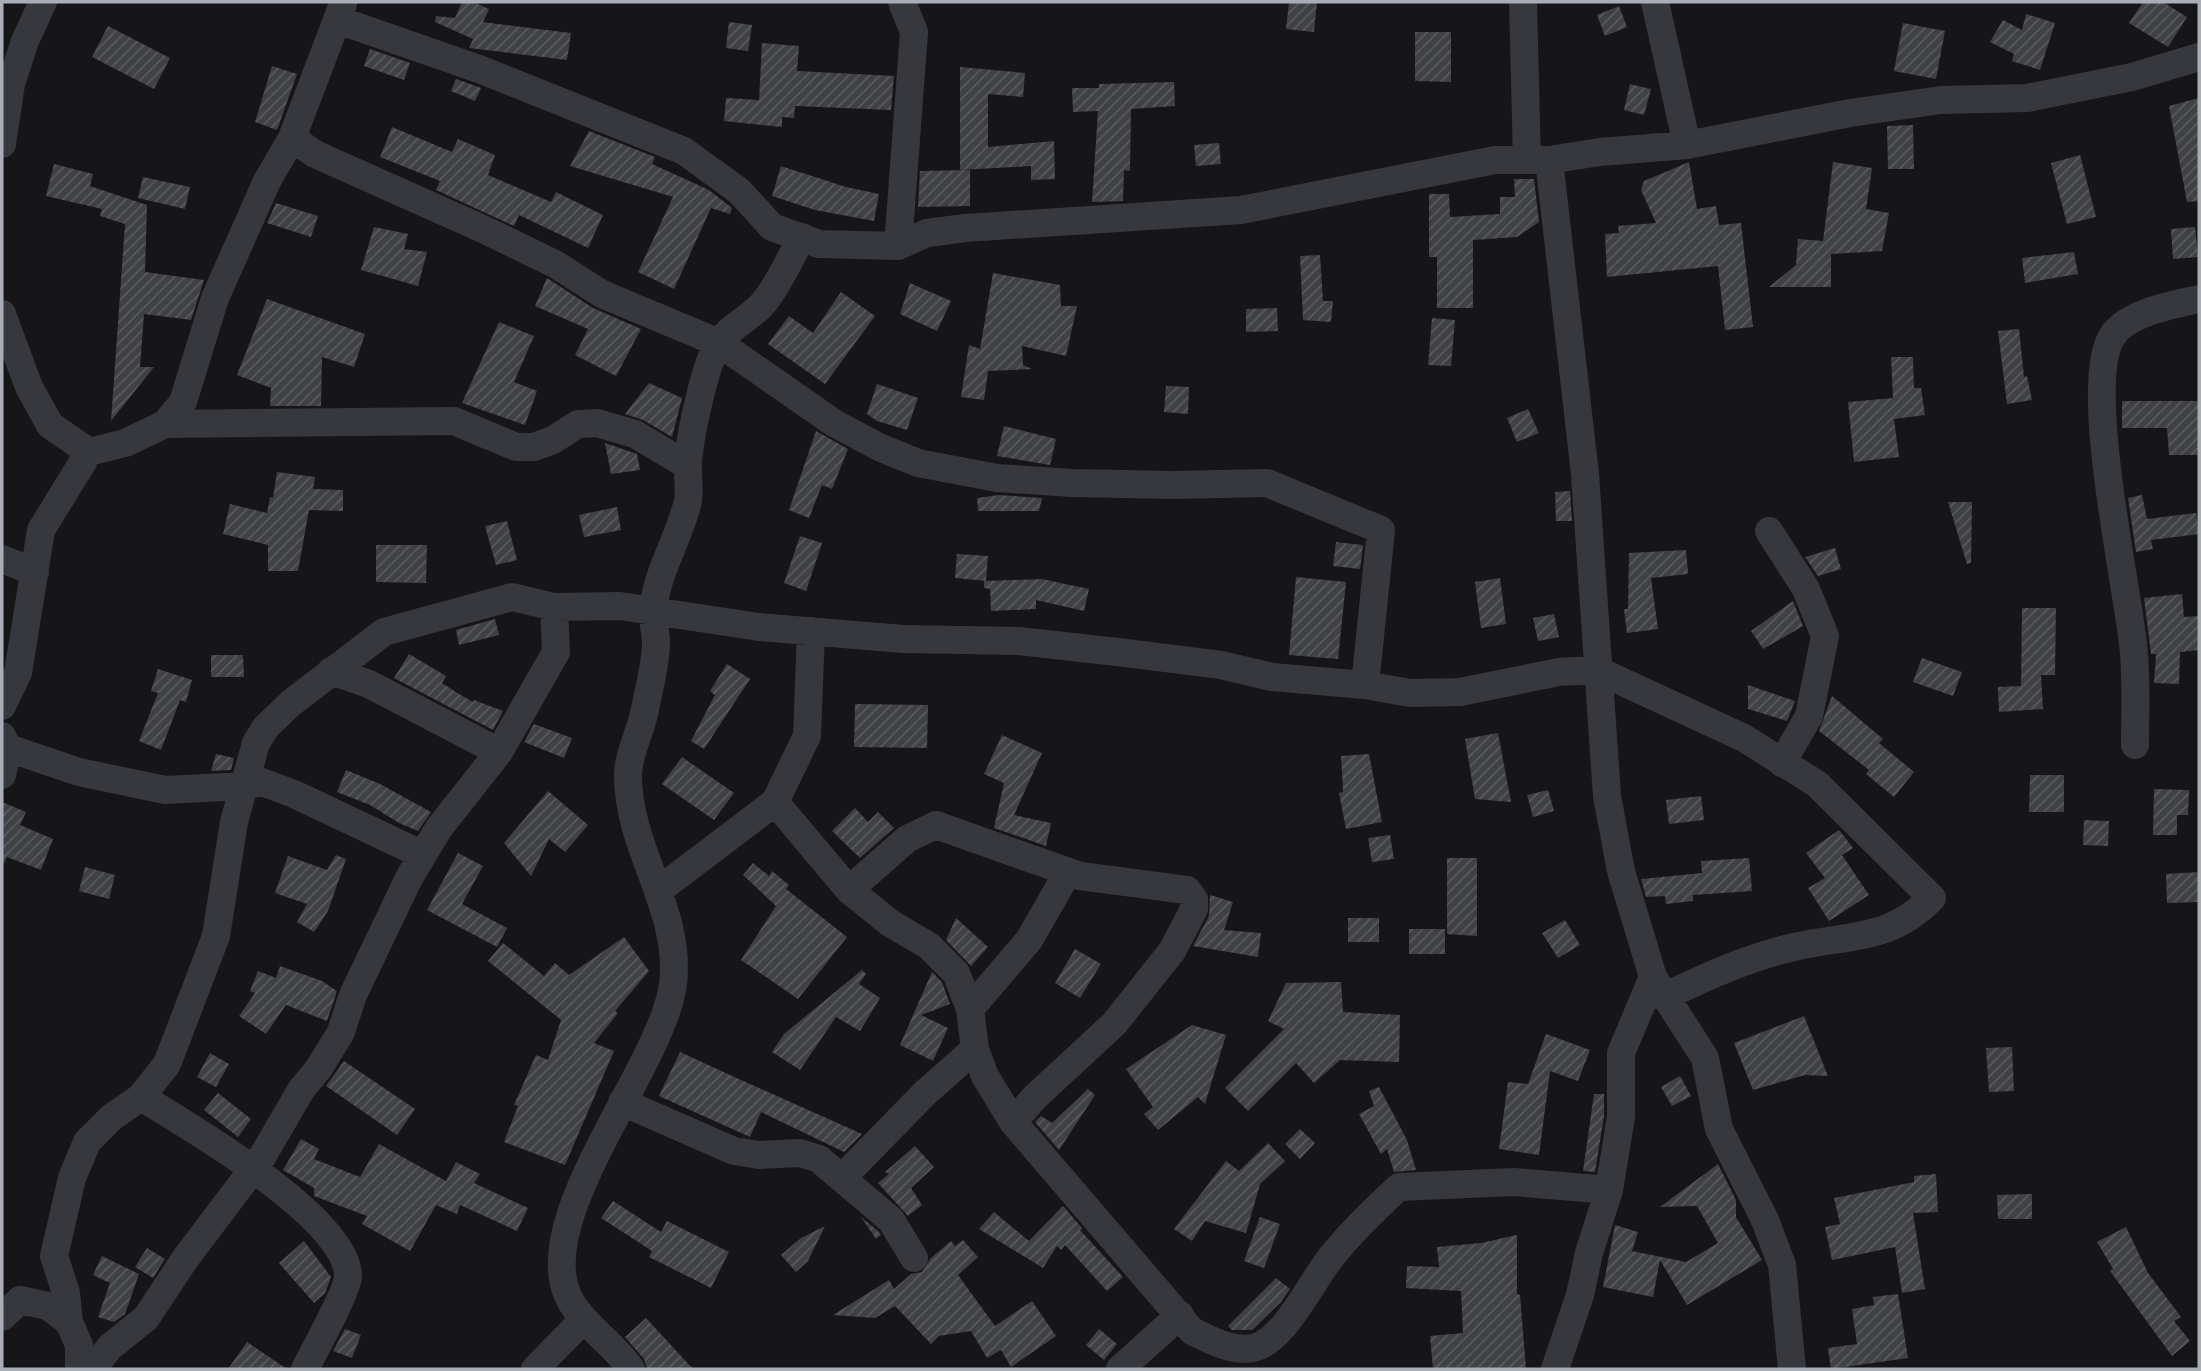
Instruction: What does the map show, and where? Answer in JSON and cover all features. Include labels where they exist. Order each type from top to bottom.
[{"type":"street","points":[[2,144],[11,84],[25,41],[43,2]]},
{"type":"street","points":[[898,246],[914,33],[902,2]]},
{"type":"street","points":[[1523,2],[1538,160],[1580,421],[1597,670],[1614,841],[1658,987],[1705,1058],[1719,1129],[1765,1220],[1782,1265],[1792,1369]]},
{"type":"street","points":[[1655,2],[1687,145]]},
{"type":"street","points":[[165,424],[183,402],[215,298],[267,181],[292,138],[341,11],[684,151],[739,191],[772,227],[819,244],[898,246],[928,233],[965,228],[1241,210],[1495,160],[1538,160],[1687,145],[1850,113],[1941,100],[2027,98],[2132,77],[2199,57]]},
{"type":"street","points":[[292,138],[315,154],[555,264],[603,293],[719,343],[834,423],[879,447],[918,463],[997,478],[1072,483],[1267,483],[1381,530],[1365,685]]},
{"type":"street","points":[[631,1369],[621,1354],[584,1319],[570,1300],[562,1279],[563,1240],[590,1164],[659,1033],[673,985],[674,944],[659,890],[631,818],[628,774],[631,751],[641,729],[656,643],[653,611],[672,545],[688,503],[687,465],[692,426],[719,343],[765,302],[802,237]]},
{"type":"street","points":[[2135,746],[2134,646],[2106,470],[2104,354],[2113,333],[2132,321],[2157,308],[2199,299]]},
{"type":"street","points":[[2,314],[29,387],[50,425],[89,452]]},
{"type":"street","points":[[2,706],[18,673],[41,530],[89,452],[125,443],[165,424],[454,421],[516,447],[534,447],[553,440],[579,424],[597,423],[635,433],[687,465]]},
{"type":"street","points":[[1769,531],[1806,589],[1825,636],[1809,716],[1782,762]]},
{"type":"street","points":[[2,559],[35,572]]},
{"type":"street","points":[[79,1369],[79,1345],[69,1322],[66,1293],[54,1256],[72,1178],[87,1142],[112,1117],[141,1097],[167,1064],[216,936],[234,821],[256,743],[266,727],[331,671],[384,632],[512,597],[554,607],[620,606],[759,627],[903,639],[1019,641],[1221,665],[1272,677],[1365,685],[1410,693],[1460,692],[1559,672],[1597,670],[1744,738],[1817,784],[1933,898],[1912,918],[1882,931],[1794,947],[1702,978],[1658,987],[1621,1053],[1620,1117],[1609,1190],[1589,1253],[1580,1296],[1555,1369]]},
{"type":"street","points":[[92,1369],[110,1347],[146,1318],[185,1259],[253,1170],[341,1032],[353,995],[439,828],[499,752],[556,652],[554,607]]},
{"type":"street","points":[[659,890],[775,802],[807,736],[811,631]]},
{"type":"street","points":[[331,671],[369,684],[499,752]]},
{"type":"street","points":[[2,775],[5,742],[79,772],[165,790],[244,786],[262,782],[294,794],[424,855]]},
{"type":"street","points":[[775,802],[849,890],[890,923],[929,946],[956,973],[970,1009],[975,1049],[985,1076],[1013,1122],[1192,1331],[1234,1349],[1254,1348],[1271,1340],[1332,1256],[1399,1187],[1514,1182],[1609,1190]]},
{"type":"street","points":[[849,890],[907,839],[936,825],[1068,872],[1127,884],[1186,890],[1194,899],[1194,909],[1172,951],[1114,1024],[1035,1097],[1013,1122]]},
{"type":"street","points":[[970,1009],[1029,940],[1068,872]]},
{"type":"street","points":[[842,1177],[925,1093],[975,1049]]},
{"type":"street","points":[[141,1097],[214,1142],[328,1231],[344,1259],[348,1278],[306,1369]]},
{"type":"street","points":[[622,1102],[734,1151],[759,1155],[800,1153],[820,1159],[891,1220],[914,1258]]},
{"type":"street","points":[[2,1317],[20,1300],[48,1306],[69,1322]]},
{"type":"street","points":[[1119,1369],[1180,1315]]},
{"type":"street","points":[[535,1369],[584,1319]]},
{"type":"building","points":[[462,2],[473,2],[489,9],[483,22],[571,33],[567,60],[469,48],[473,39],[435,22],[436,16],[455,18]]},
{"type":"building","points":[[1289,2],[1317,2],[1314,32],[1286,29]]},
{"type":"building","points":[[2143,2],[2163,2],[2187,17],[2168,47],[2129,23]]},
{"type":"building","points":[[1619,6],[1627,27],[1605,36],[1597,15]]},
{"type":"building","points":[[2026,14],[2055,23],[2040,70],[2012,61],[2014,54],[1990,42],[2003,20],[2022,30]]},
{"type":"building","points":[[729,22],[752,25],[748,51],[726,48]]},
{"type":"building","points":[[1903,23],[1945,31],[1936,79],[1894,71]]},
{"type":"building","points":[[108,26],[170,58],[154,89],[92,57]]},
{"type":"building","points":[[1415,32],[1451,32],[1451,82],[1415,81]]},
{"type":"building","points":[[762,43],[799,46],[797,71],[894,76],[891,110],[795,106],[794,118],[782,117],[782,127],[724,121],[726,98],[759,100]]},
{"type":"building","points":[[370,49],[410,63],[404,80],[364,66]]},
{"type":"building","points":[[272,66],[297,74],[277,130],[255,122]]},
{"type":"building","points":[[960,67],[1025,73],[1023,97],[988,94],[988,147],[1054,141],[1055,179],[1031,180],[1031,166],[960,170]]},
{"type":"building","points":[[456,79],[481,88],[475,101],[451,91]]},
{"type":"building","points":[[1174,82],[1175,106],[1131,109],[1130,171],[1124,170],[1123,201],[1092,202],[1098,111],[1073,112],[1072,88],[1099,88],[1099,84]]},
{"type":"building","points":[[1630,84],[1651,89],[1644,115],[1624,110]]},
{"type":"building","points":[[2199,98],[2199,201],[2187,202],[2169,106]]},
{"type":"building","points":[[1913,125],[1914,169],[1888,169],[1887,126]]},
{"type":"building","points":[[392,127],[452,152],[458,139],[495,155],[488,175],[551,202],[556,192],[603,215],[588,248],[519,215],[514,226],[436,190],[440,181],[380,157]]},
{"type":"building","points":[[589,131],[655,157],[652,164],[709,190],[732,208],[730,214],[711,208],[674,289],[638,272],[673,197],[570,166]]},
{"type":"building","points":[[1219,143],[1221,164],[1196,166],[1194,145]]},
{"type":"building","points":[[2080,155],[2096,217],[2067,224],[2051,163]]},
{"type":"building","points":[[1689,162],[1697,209],[1716,206],[1719,225],[1741,223],[1753,327],[1725,330],[1718,266],[1607,277],[1605,234],[1619,233],[1618,226],[1656,223],[1641,190],[1644,181]]},
{"type":"building","points":[[1833,162],[1872,168],[1866,209],[1889,213],[1882,251],[1831,254],[1831,287],[1769,287],[1796,265],[1798,239],[1823,241]]},
{"type":"building","points":[[54,164],[93,174],[90,186],[147,205],[145,272],[204,280],[191,320],[144,314],[140,367],[154,367],[111,421],[125,224],[100,216],[102,209],[46,196]]},
{"type":"building","points":[[781,166],[846,187],[879,194],[874,221],[815,210],[772,196]]},
{"type":"building","points":[[970,170],[970,206],[918,207],[920,171]]},
{"type":"building","points":[[143,177],[190,187],[185,209],[138,198]]},
{"type":"building","points":[[1514,179],[1534,179],[1539,222],[1517,237],[1473,240],[1473,308],[1437,308],[1437,257],[1429,257],[1429,194],[1449,194],[1450,217],[1500,214],[1500,197],[1515,197]]},
{"type":"building","points":[[276,203],[318,216],[311,237],[267,223]]},
{"type":"building","points":[[374,227],[408,234],[404,249],[427,252],[418,286],[361,270]]},
{"type":"building","points":[[2195,227],[2198,257],[2173,259],[2171,229]]},
{"type":"building","points":[[2074,252],[2078,274],[2025,283],[2022,258]]},
{"type":"building","points":[[1320,255],[1323,301],[1333,301],[1331,322],[1303,320],[1300,256]]},
{"type":"building","points":[[993,273],[1060,285],[1061,306],[1077,306],[1066,356],[1022,346],[1023,365],[1032,369],[988,371],[984,400],[961,397],[969,345],[980,349]]},
{"type":"building","points":[[547,278],[593,308],[641,329],[616,376],[575,355],[588,329],[535,306]]},
{"type":"building","points":[[910,283],[951,301],[937,331],[900,314]]},
{"type":"building","points":[[841,292],[875,316],[825,384],[768,344],[789,316],[813,333]]},
{"type":"building","points":[[267,299],[365,334],[354,367],[322,357],[321,406],[270,406],[271,388],[237,375]]},
{"type":"building","points":[[1277,308],[1278,331],[1246,332],[1246,309]]},
{"type":"building","points":[[1432,318],[1455,320],[1451,366],[1428,365]]},
{"type":"building","points":[[499,322],[534,336],[514,382],[537,391],[525,425],[462,403]]},
{"type":"building","points":[[2019,329],[2024,377],[2027,376],[2032,400],[2007,404],[1998,331]]},
{"type":"building","points":[[1891,357],[1913,357],[1914,388],[1921,388],[1925,415],[1894,419],[1899,457],[1854,462],[1848,402],[1893,398]]},
{"type":"building","points":[[649,383],[682,398],[672,437],[643,420],[625,414]]},
{"type":"building","points":[[877,384],[918,398],[907,430],[877,421],[867,414]]},
{"type":"building","points":[[1166,386],[1189,387],[1188,414],[1164,412]]},
{"type":"building","points":[[2122,401],[2199,401],[2199,455],[2169,455],[2167,428],[2122,428]]},
{"type":"building","points":[[1528,409],[1539,433],[1517,442],[1507,418]]},
{"type":"building","points":[[1004,426],[1056,439],[1050,465],[997,456]]},
{"type":"building","points":[[816,431],[848,449],[832,489],[822,485],[809,518],[789,510]]},
{"type":"building","points":[[605,443],[637,454],[640,470],[611,474]]},
{"type":"building","points":[[277,472],[315,477],[313,489],[343,490],[343,511],[309,510],[298,571],[268,571],[268,545],[223,534],[230,504],[267,513],[270,497],[273,498]]},
{"type":"building","points":[[1570,491],[1572,521],[1556,521],[1555,492]]},
{"type":"building","points":[[999,495],[1042,498],[1039,511],[978,511],[977,498]]},
{"type":"building","points":[[2142,495],[2147,519],[2196,513],[2199,534],[2151,540],[2153,549],[2136,552],[2128,498]]},
{"type":"building","points":[[1948,502],[1972,502],[1971,563],[1967,564]]},
{"type":"building","points":[[617,507],[621,530],[584,537],[579,515]]},
{"type":"building","points":[[507,521],[517,560],[496,565],[485,526]]},
{"type":"building","points":[[800,536],[822,543],[806,591],[784,583]]},
{"type":"building","points":[[1336,542],[1363,545],[1360,569],[1333,566]]},
{"type":"building","points":[[376,545],[427,545],[426,583],[376,582]]},
{"type":"building","points":[[1835,548],[1841,569],[1818,576],[1805,557]]},
{"type":"building","points":[[1686,550],[1688,574],[1651,578],[1658,629],[1627,633],[1624,609],[1628,609],[1629,553]]},
{"type":"building","points":[[957,554],[988,556],[986,581],[955,578]]},
{"type":"building","points":[[1296,577],[1346,582],[1338,659],[1289,655]]},
{"type":"building","points":[[1500,578],[1506,624],[1481,628],[1475,582]]},
{"type":"building","points":[[1042,579],[1089,589],[1084,611],[1036,600],[1036,609],[991,611],[990,589],[984,588],[984,581]]},
{"type":"building","points":[[2182,594],[2184,617],[2199,616],[2199,650],[2180,652],[2179,684],[2154,683],[2156,654],[2151,654],[2144,598]]},
{"type":"building","points":[[1793,601],[1803,626],[1763,649],[1751,631]]},
{"type":"building","points":[[2022,608],[2056,608],[2055,675],[2041,675],[2043,709],[1999,712],[1998,687],[2021,686]]},
{"type":"building","points":[[1554,614],[1559,637],[1538,641],[1533,618]]},
{"type":"building","points":[[495,619],[499,635],[459,645],[456,630]]},
{"type":"building","points":[[409,654],[446,676],[442,683],[459,694],[473,702],[474,700],[503,711],[493,730],[394,678]]},
{"type":"building","points":[[211,655],[243,655],[244,677],[211,677]]},
{"type":"building","points":[[1922,658],[1962,672],[1953,696],[1913,682]]},
{"type":"building","points":[[727,664],[750,679],[704,749],[691,741],[715,695],[710,691]]},
{"type":"building","points":[[158,669],[192,680],[186,702],[180,700],[161,750],[139,741],[158,693],[151,691]]},
{"type":"building","points":[[1748,685],[1795,701],[1787,721],[1748,709]]},
{"type":"building","points":[[1832,696],[1883,739],[1879,743],[1914,772],[1894,797],[1866,774],[1869,770],[1819,731]]},
{"type":"building","points":[[855,704],[928,705],[927,748],[854,747]]},
{"type":"building","points":[[534,724],[572,738],[564,758],[524,742]]},
{"type":"building","points":[[1498,733],[1511,802],[1475,799],[1465,739]]},
{"type":"building","points":[[1002,735],[1042,753],[1014,815],[1051,823],[1046,846],[994,828],[1004,783],[984,774]]},
{"type":"building","points":[[216,754],[234,758],[231,770],[211,771]]},
{"type":"building","points":[[1369,754],[1382,822],[1346,829],[1339,793],[1343,792],[1341,756]]},
{"type":"building","points":[[682,757],[734,793],[714,820],[662,784]]},
{"type":"building","points":[[346,770],[380,784],[431,812],[418,831],[399,823],[370,805],[337,792]]},
{"type":"building","points":[[2030,775],[2064,775],[2064,812],[2029,812]]},
{"type":"building","points":[[2154,789],[2189,790],[2188,815],[2177,815],[2177,835],[2153,835]]},
{"type":"building","points":[[1548,790],[1554,811],[1533,817],[1527,795]]},
{"type":"building","points":[[548,791],[588,825],[565,852],[549,839],[531,876],[504,843]]},
{"type":"building","points":[[1701,796],[1704,820],[1669,824],[1666,800]]},
{"type":"building","points":[[2,802],[26,812],[20,825],[53,839],[41,870],[7,857],[2,868]]},
{"type":"building","points":[[855,808],[868,822],[878,812],[894,828],[860,858],[832,831]]},
{"type":"building","points":[[2084,820],[2109,821],[2108,846],[2083,845]]},
{"type":"building","points":[[1839,830],[1853,848],[1842,855],[1869,895],[1829,921],[1808,888],[1825,878],[1806,853]]},
{"type":"building","points":[[1390,835],[1394,859],[1372,862],[1368,838]]},
{"type":"building","points":[[458,853],[483,866],[462,904],[507,928],[497,947],[427,910]]},
{"type":"building","points":[[336,855],[346,859],[328,911],[314,932],[297,922],[307,904],[275,893],[288,856],[327,870]]},
{"type":"building","points":[[1447,858],[1477,858],[1477,936],[1447,934]]},
{"type":"building","points":[[1749,858],[1752,891],[1693,895],[1693,901],[1666,904],[1665,896],[1646,897],[1641,879],[1702,873],[1701,861]]},
{"type":"building","points":[[753,863],[769,876],[772,871],[789,885],[786,889],[847,937],[798,999],[741,960],[776,906],[743,875]]},
{"type":"building","points":[[85,867],[115,875],[109,899],[79,891]]},
{"type":"building","points":[[2199,872],[2199,902],[2167,903],[2166,874]]},
{"type":"building","points":[[1210,895],[1233,902],[1224,930],[1261,933],[1258,957],[1193,946],[1209,916]]},
{"type":"building","points":[[956,918],[988,947],[971,966],[946,940]]},
{"type":"building","points":[[1348,918],[1379,918],[1379,942],[1348,942]]},
{"type":"building","points":[[1565,920],[1580,945],[1558,958],[1542,933]]},
{"type":"building","points":[[1409,929],[1445,929],[1445,954],[1409,954]]},
{"type":"building","points":[[624,937],[649,971],[615,1011],[618,1013],[594,1043],[614,1051],[565,1165],[504,1142],[518,1106],[514,1105],[536,1055],[548,1060],[561,1020],[488,961],[503,943],[544,976],[555,963],[569,975]]},
{"type":"building","points":[[1075,949],[1101,964],[1080,998],[1055,983]]},
{"type":"building","points":[[280,966],[322,981],[337,991],[327,1021],[286,1005],[266,1034],[239,1016],[255,993],[250,991],[258,971],[276,978]]},
{"type":"building","points":[[862,970],[866,974],[859,984],[880,998],[860,1031],[836,1017],[800,1070],[772,1052],[784,1034]]},
{"type":"building","points":[[932,972],[942,982],[950,1004],[921,1015],[948,1028],[933,1061],[900,1045]]},
{"type":"building","points":[[1341,982],[1343,1012],[1400,1015],[1399,1062],[1340,1060],[1314,1083],[1296,1063],[1248,1111],[1225,1088],[1284,1029],[1268,1021],[1286,983]]},
{"type":"building","points":[[1804,1016],[1828,1076],[1805,1075],[1753,1090],[1734,1043]]},
{"type":"building","points":[[1192,1025],[1226,1035],[1205,1104],[1198,1097],[1158,1130],[1144,1114],[1153,1107],[1126,1069]]},
{"type":"building","points":[[1546,1034],[1590,1050],[1578,1081],[1550,1071],[1539,1155],[1499,1149],[1508,1082],[1528,1084]]},
{"type":"building","points":[[2012,1047],[2014,1091],[1989,1092],[1986,1048]]},
{"type":"building","points":[[680,1052],[862,1134],[844,1152],[761,1112],[750,1137],[659,1096]]},
{"type":"building","points":[[210,1053],[229,1064],[216,1087],[197,1077]]},
{"type":"building","points":[[344,1061],[415,1109],[397,1135],[326,1086]]},
{"type":"building","points":[[1680,1076],[1691,1096],[1672,1106],[1661,1087]]},
{"type":"building","points":[[1379,1087],[1407,1140],[1416,1170],[1394,1172],[1387,1149],[1381,1154],[1359,1114],[1374,1106],[1369,1091]]},
{"type":"building","points":[[1088,1089],[1095,1095],[1059,1150],[1035,1122],[1041,1116],[1052,1123]]},
{"type":"building","points":[[218,1093],[251,1119],[238,1137],[204,1110]]},
{"type":"building","points":[[1594,1094],[1604,1094],[1604,1116],[1595,1172],[1583,1171]]},
{"type":"building","points":[[1300,1129],[1315,1143],[1300,1159],[1285,1144]]},
{"type":"building","points":[[301,1139],[319,1149],[314,1159],[360,1177],[379,1144],[446,1181],[456,1162],[480,1174],[474,1183],[528,1208],[517,1231],[460,1205],[457,1214],[436,1205],[410,1251],[362,1224],[367,1216],[314,1196],[314,1188],[283,1170]]},
{"type":"building","points":[[1268,1143],[1285,1161],[1260,1184],[1246,1233],[1205,1221],[1192,1241],[1174,1229],[1226,1161],[1239,1171]]},
{"type":"building","points":[[915,1146],[934,1167],[911,1188],[922,1205],[908,1216],[878,1183],[889,1174],[885,1172]]},
{"type":"building","points":[[1718,1164],[1736,1200],[1736,1217],[1762,1260],[1687,1305],[1660,1260],[1653,1297],[1603,1287],[1615,1225],[1638,1232],[1632,1251],[1686,1262],[1718,1243],[1697,1206],[1660,1207]]},
{"type":"building","points":[[1936,1174],[1938,1212],[1913,1213],[1925,1289],[1902,1293],[1895,1247],[1832,1260],[1825,1227],[1840,1224],[1834,1198],[1914,1182],[1914,1176]]},
{"type":"building","points":[[2032,1194],[2032,1219],[1998,1219],[1997,1195]]},
{"type":"building","points":[[613,1201],[661,1232],[667,1221],[729,1252],[711,1288],[649,1257],[652,1251],[601,1218]]},
{"type":"building","points":[[1063,1206],[1082,1228],[1080,1230],[1123,1277],[1107,1291],[1065,1245],[1061,1250],[1057,1246],[1043,1268],[979,1229],[994,1212],[1029,1241]]},
{"type":"building","points":[[861,1217],[878,1231],[881,1235],[876,1239]]},
{"type":"building","points":[[1260,1217],[1280,1224],[1264,1268],[1244,1261]]},
{"type":"building","points":[[825,1226],[808,1261],[796,1272],[781,1255],[801,1238]]},
{"type":"building","points":[[2126,1227],[2148,1273],[2181,1317],[2174,1321],[2190,1341],[2172,1356],[2110,1271],[2113,1269],[2097,1242]]},
{"type":"building","points":[[1517,1235],[1517,1294],[1520,1295],[1526,1369],[1433,1369],[1430,1336],[1463,1333],[1461,1291],[1406,1288],[1407,1266],[1439,1267],[1437,1247],[1481,1243]]},
{"type":"building","points":[[963,1240],[978,1257],[958,1275],[995,1326],[1032,1301],[1056,1336],[1011,1367],[1001,1350],[987,1358],[971,1331],[939,1336],[931,1344],[895,1306],[875,1318],[833,1315],[889,1280],[894,1289],[911,1274],[922,1272],[931,1258],[951,1241],[955,1246]]},
{"type":"building","points":[[304,1241],[331,1277],[325,1293],[314,1303],[279,1263]]},
{"type":"building","points":[[147,1248],[165,1259],[153,1278],[135,1267]]},
{"type":"building","points":[[102,1256],[139,1274],[125,1314],[114,1322],[98,1317],[110,1283],[93,1275]]},
{"type":"building","points":[[1276,1278],[1290,1289],[1281,1302],[1252,1330],[1232,1330],[1228,1326]]},
{"type":"building","points":[[1898,1294],[1908,1358],[1831,1369],[1828,1348],[1857,1344],[1852,1309],[1874,1305],[1873,1297]]},
{"type":"building","points":[[646,1318],[693,1369],[647,1369],[644,1359],[625,1337]]},
{"type":"building","points":[[345,1329],[361,1335],[352,1358],[333,1351]]},
{"type":"building","points":[[1099,1329],[1117,1344],[1104,1360],[1086,1345]]},
{"type":"building","points":[[247,1342],[287,1369],[228,1369]]}]
